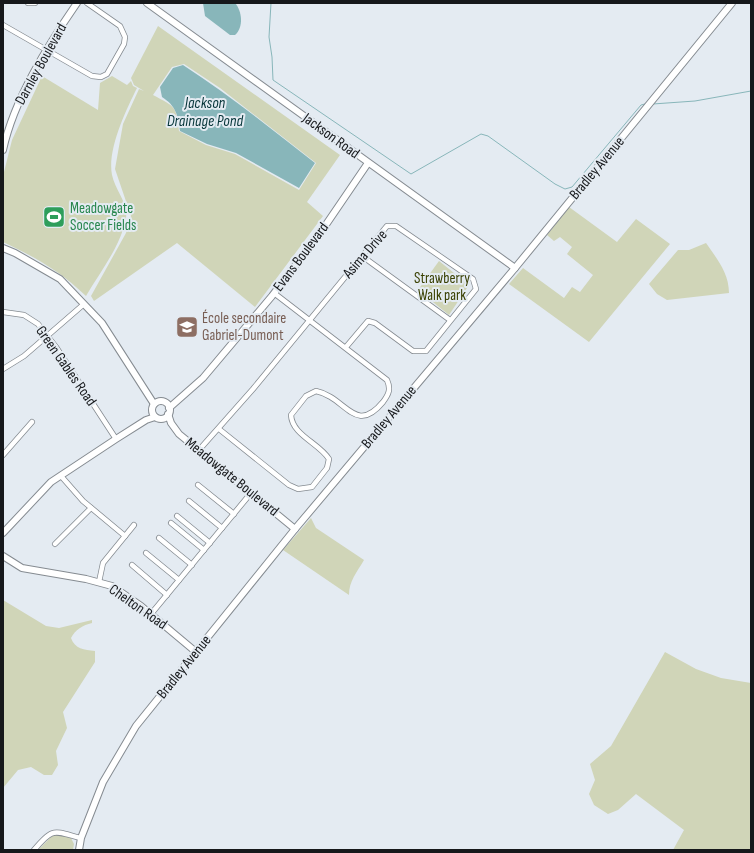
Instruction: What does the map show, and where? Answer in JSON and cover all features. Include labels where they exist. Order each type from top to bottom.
[{"type":"main road","name":"Darnley Boulevard","points":[[3,150],[5,132],[16,108],[48,50],[77,3]]},
{"type":"main road","name":"Jackson Road","points":[[147,3],[515,268]]},
{"type":"main road","name":"Bradley Avenue","points":[[79,850],[81,838],[103,782],[136,726],[295,529],[515,268],[732,3]]},
{"type":"main road","name":"Evans Boulevard","points":[[168,408],[203,378],[274,293],[323,229],[368,163]]},
{"type":"main road","points":[[3,248],[16,253],[60,279],[102,323],[134,376],[156,403],[168,408],[162,419]]},
{"type":"main road","points":[[4,531],[51,482],[154,415],[156,403]]},
{"type":"main road","name":"Meadowgate Boulevard","points":[[168,408],[171,423],[179,434],[295,529]]},
{"type":"main road","name":"Meadowgate Boulevard","points":[[154,415],[171,423]]},
{"type":"main road","name":"Chelton Road","points":[[4,556],[22,568],[112,586],[151,614],[196,652]]},
{"type":"street","points":[[28,3],[35,3]]},
{"type":"street","points":[[4,27],[48,50],[92,76],[101,77],[107,74],[124,44],[125,37],[120,26],[87,3]]},
{"type":"street","name":"Asima Drive","points":[[199,450],[219,429],[387,226],[396,226],[473,279],[476,289],[426,350],[413,351],[375,323],[368,321],[346,347]]},
{"type":"street","points":[[362,256],[450,320]]},
{"type":"street","points":[[219,429],[289,485],[298,489],[312,487],[327,468],[329,460],[324,451],[295,428],[292,423],[291,415],[306,396],[316,391],[326,393],[357,415],[365,417],[374,412],[388,395],[390,387],[387,380],[274,293]]},
{"type":"street","points":[[3,369],[24,356],[84,304]]},
{"type":"street","name":"Green Gables Road","points":[[3,312],[24,315],[38,324],[48,336],[116,439]]},
{"type":"street","points":[[3,455],[32,422]]},
{"type":"street","points":[[62,476],[69,487],[91,508],[125,536]]},
{"type":"street","points":[[198,485],[234,514]]},
{"type":"street","points":[[151,614],[251,492]]},
{"type":"street","points":[[188,501],[222,528]]},
{"type":"street","points":[[55,544],[91,508]]},
{"type":"street","points":[[177,516],[210,543]]},
{"type":"street","points":[[171,524],[204,550]]},
{"type":"street","points":[[98,582],[103,563],[134,525]]},
{"type":"street","points":[[159,538],[192,565]]},
{"type":"street","points":[[146,553],[179,580]]},
{"type":"street","points":[[132,565],[167,595]]},
{"type":"street","points":[[34,850],[51,833],[58,832],[81,838]]},
{"type":"green space","points":[[158,26],[340,155],[307,202],[323,216],[255,307],[177,243],[94,301],[91,296],[126,233],[131,216],[115,169],[123,124],[139,89],[144,91],[134,85],[131,78]],"holes":[[[184,64],[220,88],[316,163],[299,190],[235,154],[206,145],[179,131],[177,116],[173,108],[166,102],[153,95],[172,67]]]},
{"type":"green space","points":[[42,76],[98,110],[100,83],[112,76],[127,85],[131,81],[133,86],[137,88],[118,130],[111,165],[112,175],[125,207],[126,218],[120,239],[115,249],[86,296],[67,279],[47,265],[3,242],[3,176],[12,140]]},
{"type":"green space","points":[[569,207],[617,242],[636,219],[670,244],[589,342],[509,284],[523,268],[564,298],[572,287],[580,292],[593,275],[567,254],[572,247],[560,237],[554,241],[547,235]]},
{"type":"green space","points":[[706,243],[725,273],[729,293],[667,300],[657,294],[649,284],[678,250],[689,250]]},
{"type":"green space","name":"Strawberry Walk park","points":[[439,261],[469,285],[449,315],[418,290]]},
{"type":"green space","points":[[311,518],[316,528],[364,560],[352,581],[349,595],[283,550]]},
{"type":"green space","points":[[3,600],[46,626],[59,628],[92,620],[92,623],[80,628],[71,638],[77,647],[95,651],[95,662],[63,712],[67,728],[56,751],[58,765],[52,775],[44,775],[31,767],[18,770],[3,788]]},
{"type":"green space","points":[[665,652],[696,669],[721,678],[751,683],[751,850],[673,850],[684,830],[636,794],[618,810],[608,814],[594,805],[589,794],[595,780],[590,764],[611,746]]},
{"type":"green space","points":[[58,834],[71,838],[74,844],[73,850],[38,850],[53,835]]},
{"type":"water","points":[[203,3],[235,3],[239,10],[241,19],[238,32],[235,35],[230,35],[205,16]]},
{"type":"water","name":"Jackson Drainage Pond","points":[[183,65],[234,100],[315,163],[299,188],[236,153],[207,144],[180,131],[176,111],[167,100],[162,97],[160,87],[173,68]]},
{"type":"waterway","points":[[271,3],[269,37],[273,80],[411,174],[481,134],[488,136],[555,184],[565,189],[572,187],[641,105],[645,104]]},
{"type":"waterway","points":[[653,104],[695,101],[751,91]]},
{"type":"place","name":"Meadowgate Soccer Fields","points":[[54,217]]},
{"type":"place","name":"École secondaire Gabriel-Dumont","points":[[187,327]]}]
